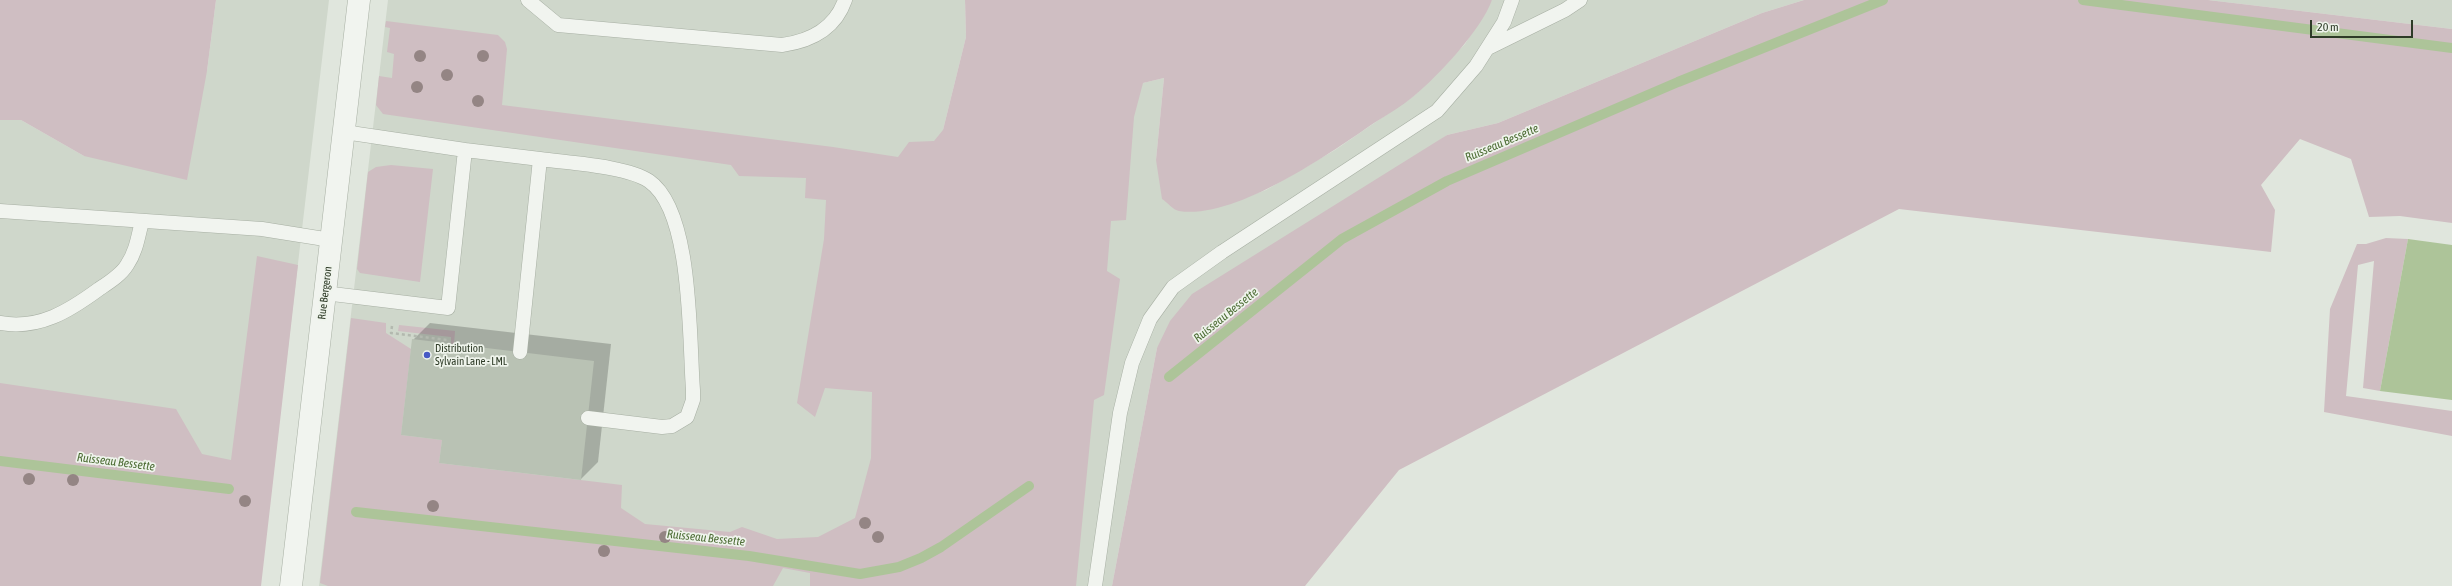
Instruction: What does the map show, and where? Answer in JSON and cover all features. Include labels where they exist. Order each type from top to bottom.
[{"type":"street","name":"Rue Bergeron","points":[[291,586],[358,0]]},
{"type":"lane","points":[[528,0],[558,25],[782,45],[797,43],[816,37],[833,22],[845,0]]},
{"type":"lane","points":[[1094,586],[1120,412],[1132,363],[1150,319],[1173,287],[1222,252],[1437,111],[1476,66],[1504,22],[1512,0]]},
{"type":"lane","points":[[1487,48],[1566,10],[1580,0]]},
{"type":"lane","points":[[344,132],[464,150],[540,158],[624,171],[650,181],[658,190],[668,206],[682,250],[693,400],[687,417],[672,426],[662,427],[588,418]]},
{"type":"lane","points":[[324,293],[448,308],[464,150]]},
{"type":"lane","points":[[520,352],[540,158]]},
{"type":"lane","points":[[0,211],[262,229],[331,240]]},
{"type":"lane","points":[[0,323],[23,325],[58,316],[111,281],[126,266],[135,251],[142,221]]},
{"type":"path","points":[[392,324],[391,333],[447,340]]},
{"type":"shaded area","points":[[0,0],[216,0],[207,71],[187,180],[84,156],[21,120],[0,120]]},
{"type":"shaded area","points":[[216,0],[329,0],[260,586],[0,586],[0,120],[21,120],[84,156],[207,71]]},
{"type":"shaded area","points":[[388,0],[965,0],[966,37],[943,130],[1164,78],[1156,160],[1221,206],[1266,190],[1335,150],[1415,95],[1465,44],[1492,0],[1804,0],[1762,13],[1498,123],[1447,135],[1157,348],[1112,586],[319,586]]},
{"type":"shaded area","points":[[965,0],[1492,0],[1479,25],[1447,64],[1424,87],[1400,107],[1281,182],[1227,205],[1202,211],[1179,211],[1162,199],[1156,160],[1164,78],[1143,83],[1134,117],[1126,220],[1111,221],[1107,271],[1120,279],[1104,395],[1094,400],[1076,586],[810,586],[810,573],[783,568],[773,586],[328,586],[320,583],[351,318],[386,323],[386,333],[411,349],[401,435],[442,440],[439,463],[622,485],[621,508],[645,524],[730,532],[742,527],[777,539],[818,537],[855,518],[871,458],[872,392],[825,388],[815,417],[797,403],[824,239],[826,200],[805,198],[806,178],[739,176],[731,165],[383,114],[376,105],[379,76],[392,78],[394,54],[387,52],[390,28],[385,27],[386,21],[498,35],[505,42],[507,49],[502,105],[833,147],[898,157],[909,142],[934,141],[943,130],[966,37]]},
{"type":"shaded area","points":[[1804,0],[2208,0],[2452,29],[2452,223],[2400,216],[2369,217],[2351,159],[2300,139],[2261,185],[2275,210],[2271,252],[1899,209],[1399,470],[1305,586],[1112,586],[1157,348],[1170,321],[1192,294],[1447,135],[1498,123],[1762,13]]},
{"type":"shaded area","points":[[2208,0],[2452,0],[2452,29]]},
{"type":"shaded area","points":[[391,165],[433,169],[420,282],[360,273],[357,269],[368,172],[376,167]]},
{"type":"shaded area","points":[[2386,238],[2408,239],[2380,391],[2363,388],[2374,261],[2358,265],[2346,396],[2452,411],[2452,436],[2324,412],[2330,309],[2357,244],[2366,244]]},
{"type":"shaded area","points":[[2408,239],[2452,245],[2452,400],[2380,391]]},
{"type":"shaded area","points":[[257,256],[298,265],[261,586],[0,586],[0,383],[176,409],[202,454],[231,460]]},
{"type":"shaded area","points":[[399,325],[455,331],[454,344],[451,344],[451,337],[398,331]]},
{"type":"building","points":[[412,339],[594,361],[581,480],[439,463],[442,440],[401,435]]},
{"type":"waterway","name":"Ruisseau Bessette","points":[[1169,377],[1342,239],[1447,181],[1678,82],[1883,0]]},
{"type":"waterway","name":"Ruisseau Bessette","points":[[2083,0],[2452,48]]},
{"type":"waterway","name":"Ruisseau Bessette","points":[[0,461],[229,489]]},
{"type":"waterway","name":"Ruisseau Bessette","points":[[356,512],[749,556],[860,574],[899,567],[921,558],[941,547],[1029,486]]},
{"type":"place","name":"Distribution Sylvain Lane - LML","points":[[427,355]]}]
